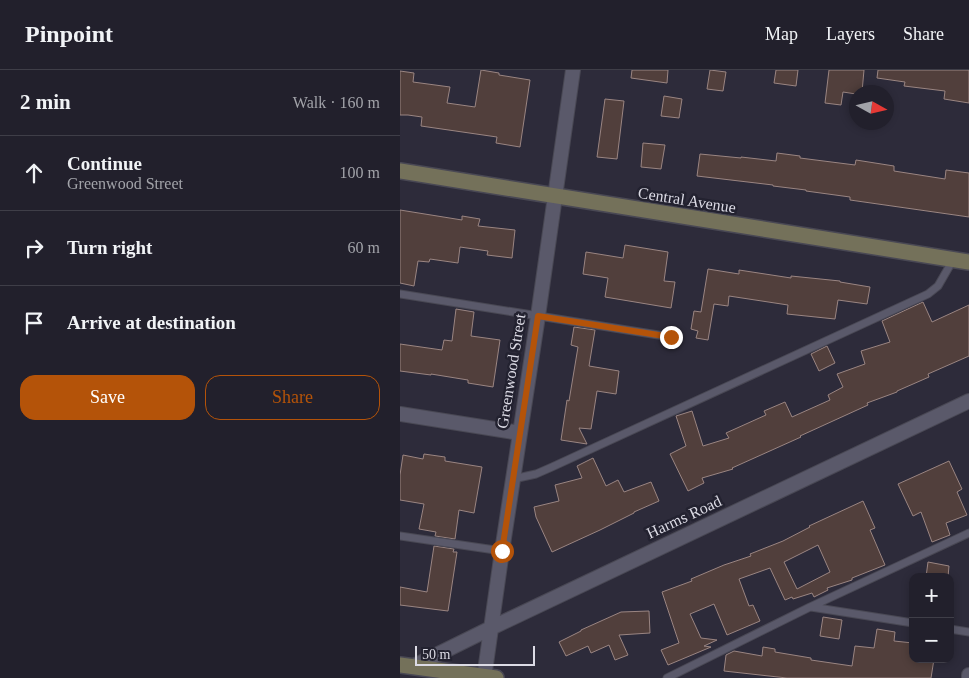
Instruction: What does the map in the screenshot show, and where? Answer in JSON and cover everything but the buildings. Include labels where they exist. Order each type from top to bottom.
[{"type":"main road","name":"Central Avenue","points":[[400,171],[969,262]]},
{"type":"main road","points":[[407,665],[488,677]]},
{"type":"street","name":"Greenwood Street","points":[[488,677],[491,628],[573,70]]},
{"type":"street","name":"Harms Road","points":[[407,665],[491,628],[969,401]]},
{"type":"street","points":[[400,414],[520,433]]},
{"type":"lane","points":[[512,479],[536,474],[552,467],[928,294],[938,286],[953,260]]},
{"type":"lane","points":[[400,294],[671,337]]},
{"type":"lane","points":[[667,678],[810,607],[969,533]]},
{"type":"lane","points":[[400,536],[502,551]]},
{"type":"lane","points":[[810,607],[909,622]]},
{"type":"lane","points":[[954,630],[969,632]]},
{"type":"route","points":[[502,551],[538,316],[671,337]]}]
